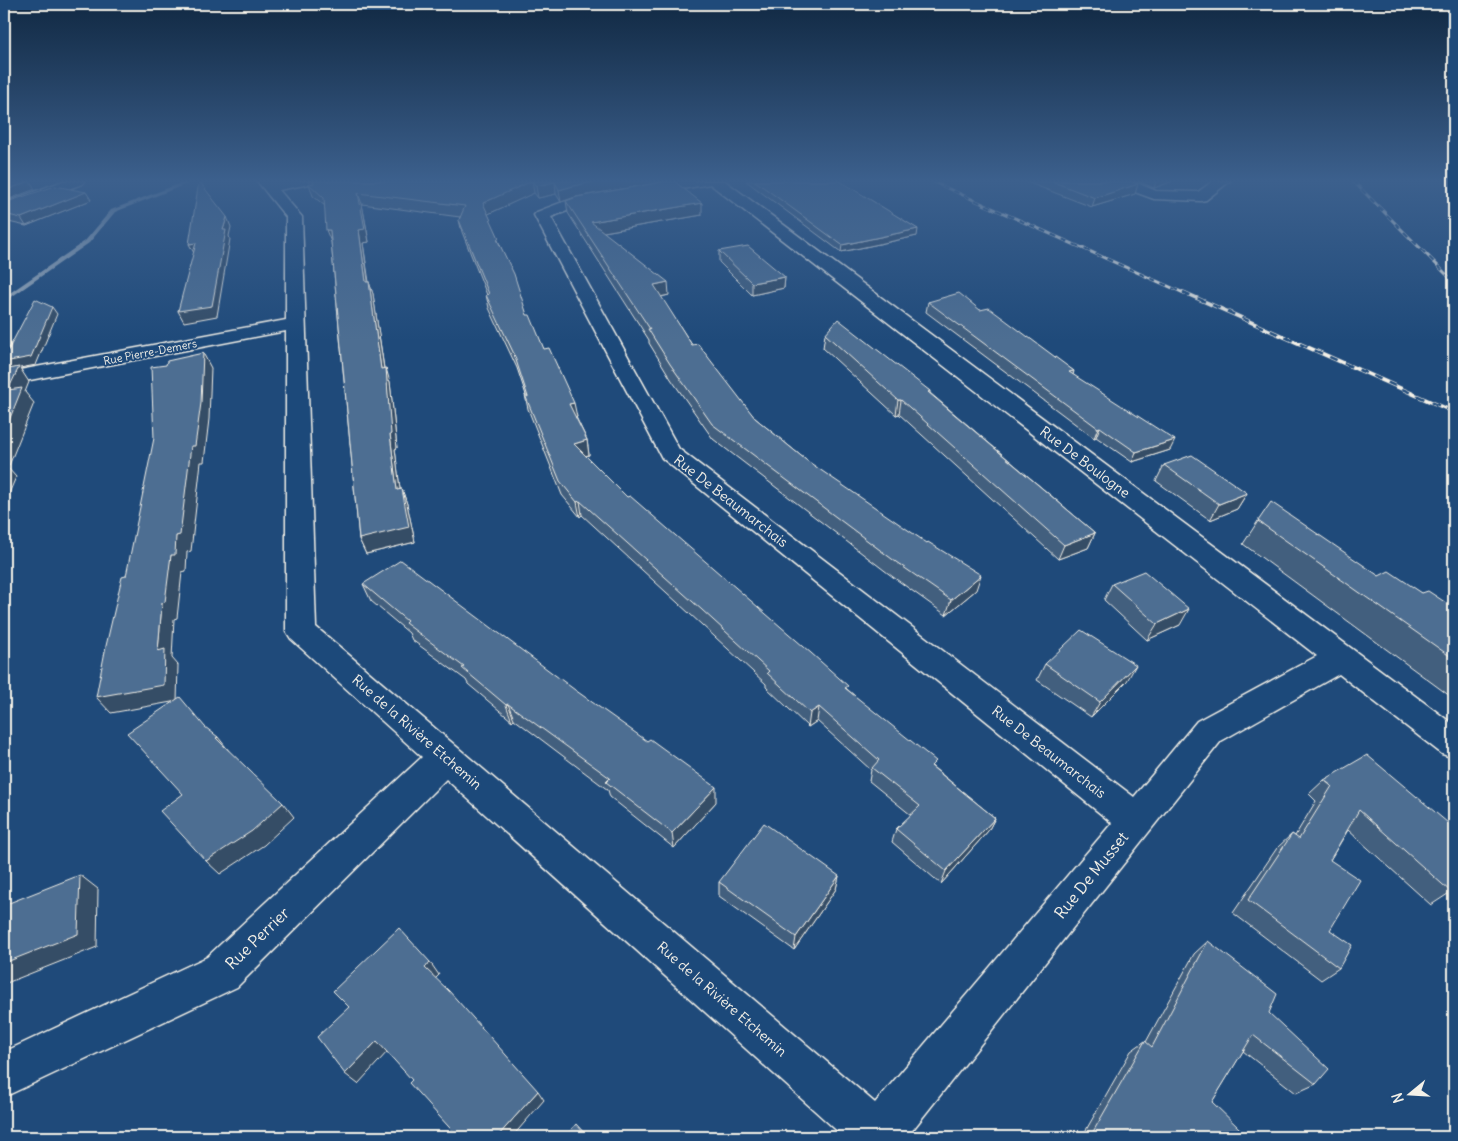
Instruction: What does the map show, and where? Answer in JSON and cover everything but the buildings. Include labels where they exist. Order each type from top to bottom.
[{"type":"street","name":"Rue de la Rivière Etchemin","points":[[294,234],[302,630],[878,1137]]},
{"type":"street","name":"Rue De Beaumarchais","points":[[552,234],[670,453],[1136,820]]},
{"type":"street","name":"Rue De Boulogne","points":[[785,234],[1454,744]]},
{"type":"street","name":"Rue Pierre-Demers","points":[[4,379],[295,324]]},
{"type":"street","name":"Rue De Musset","points":[[878,1137],[1209,731],[1342,658]]},
{"type":"street","name":"Rue Perrier","points":[[4,1075],[222,972],[445,757]]},
{"type":"waterway","points":[[4,300],[87,242],[94,234]]},
{"type":"railway","points":[[1051,234],[1186,294]]},
{"type":"railway","points":[[1406,234],[1454,282]]},
{"type":"railway","points":[[1183,292],[1454,412]]}]
